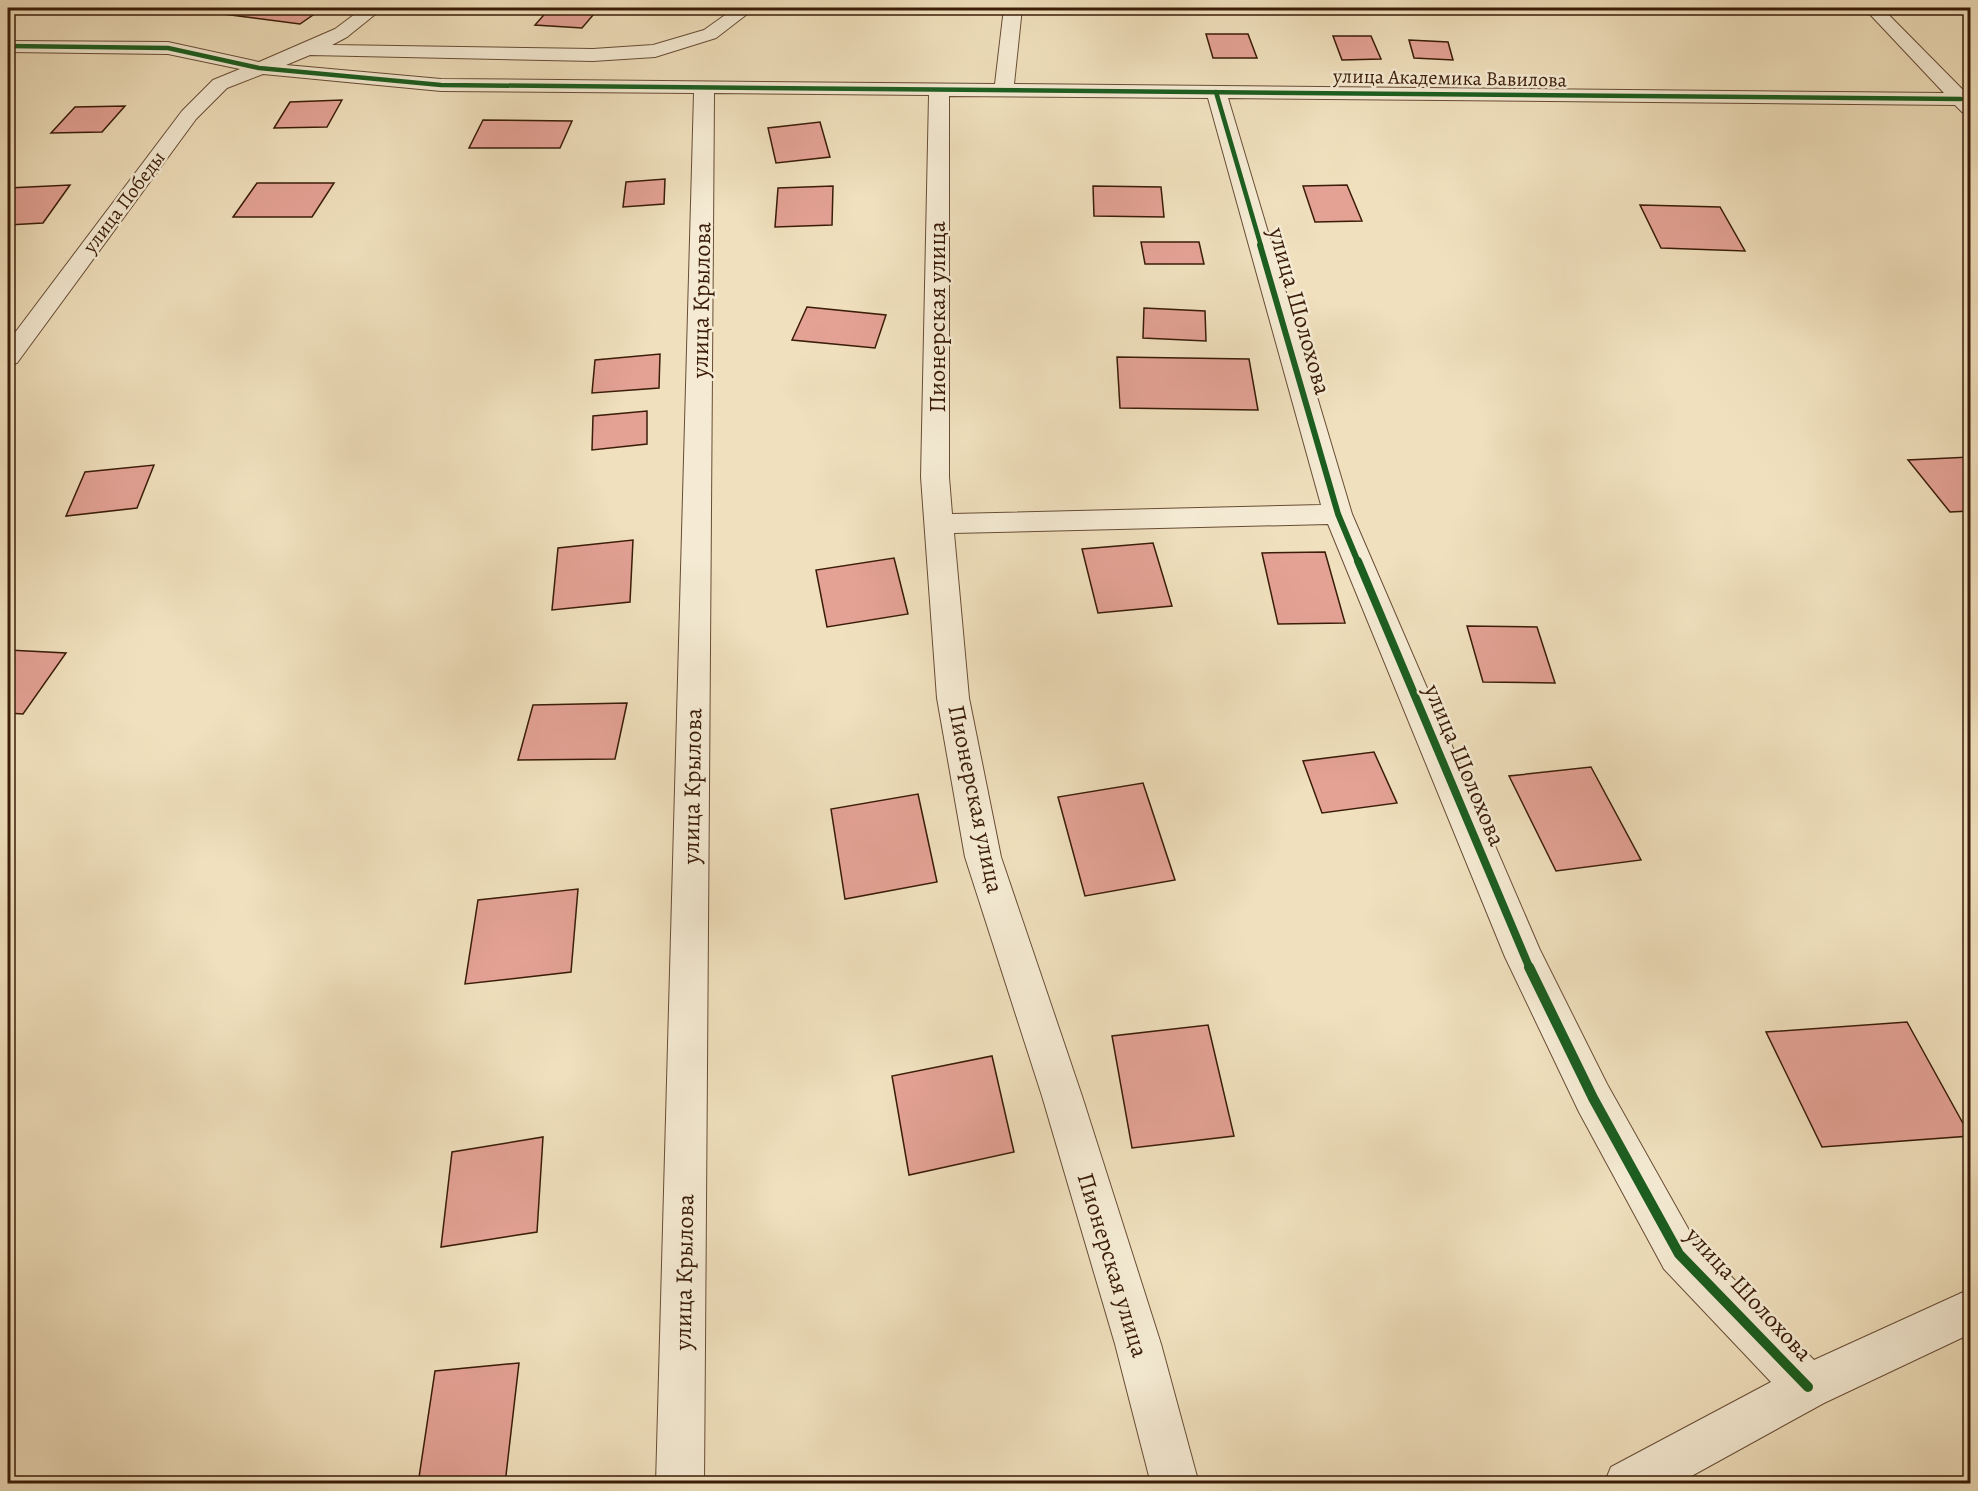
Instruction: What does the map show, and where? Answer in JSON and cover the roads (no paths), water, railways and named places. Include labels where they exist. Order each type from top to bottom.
[{"type":"street","points":[[307,50],[341,33],[374,8]]},
{"type":"street","points":[[307,50],[367,49],[593,56],[655,51],[710,34],[746,8]]},
{"type":"street","points":[[1004,90],[1013,8]]},
{"type":"street","points":[[1874,8],[1966,104]]},
{"type":"street","name":"улица Академика Вавилова","points":[[8,46],[168,48],[258,68],[441,85],[1216,92],[1966,104]]},
{"type":"street","name":"улица Победы","points":[[8,358],[189,115],[220,84],[307,50]]},
{"type":"street","name":"улица Крылова","points":[[680,1484],[704,88]]},
{"type":"street","name":"Пионерская улица","points":[[939,90],[936,477],[953,698],[983,857],[1062,1096],[1118,1277],[1175,1484]]},
{"type":"street","name":"улица Шолохова","points":[[1216,92],[1338,514],[1524,957],[1593,1098],[1679,1254],[1808,1387]]},
{"type":"street","points":[[940,524],[1338,514]]},
{"type":"street","points":[[1628,1484],[1808,1387],[1971,1311]]}]
